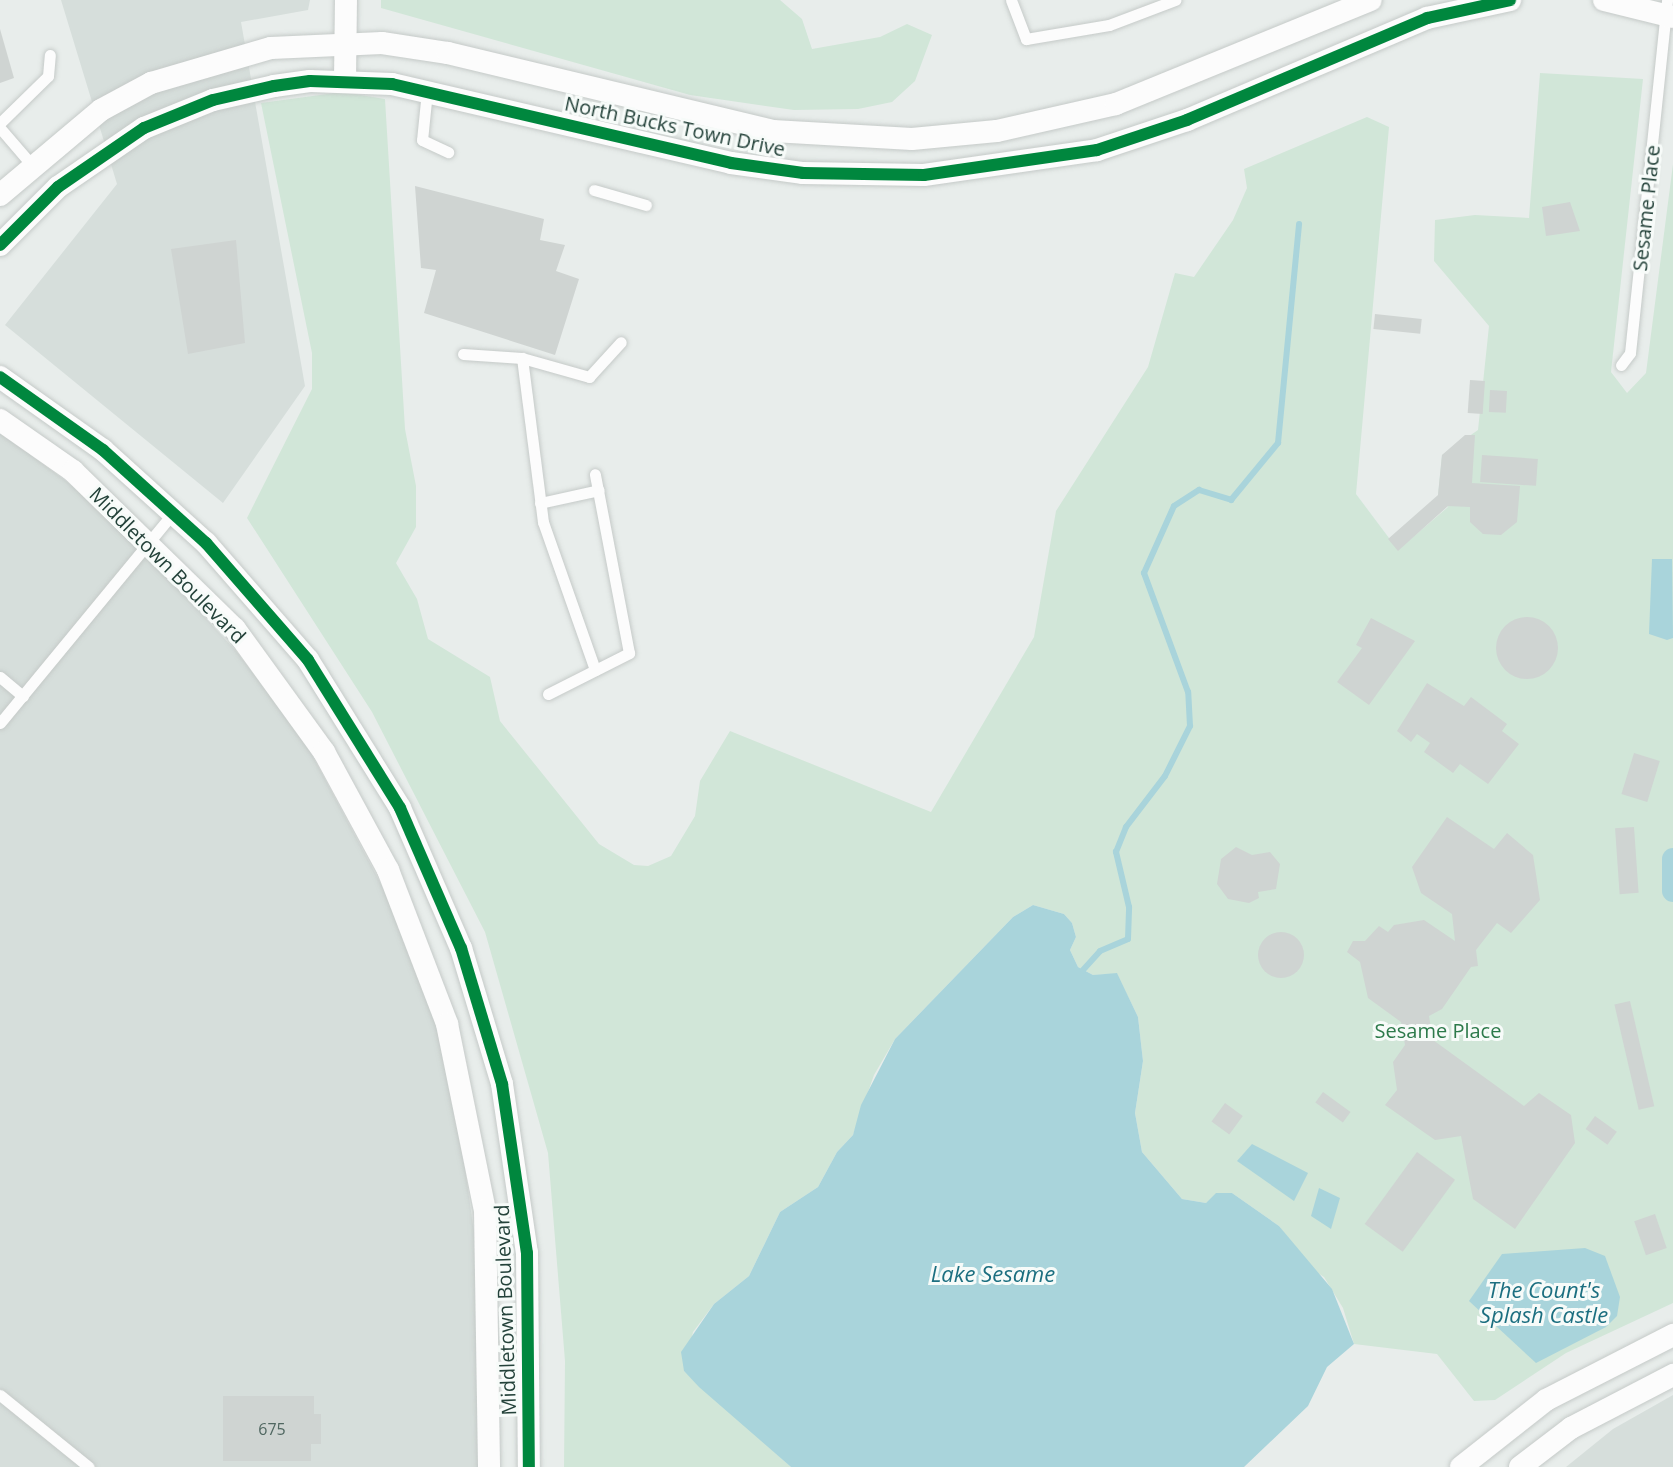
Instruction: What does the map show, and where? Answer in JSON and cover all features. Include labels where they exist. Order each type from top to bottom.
[{"type":"street","points":[[345,80],[346,0]]},
{"type":"street","name":"North Bucks Town Drive","points":[[0,195],[31,164],[101,110],[151,83],[271,48],[345,42],[448,53],[773,131],[912,139],[997,131],[1116,104],[1371,0]]},
{"type":"street","name":"North Bucks Town Drive","points":[[0,245],[58,187],[144,128],[213,100],[259,89],[345,80],[427,90],[731,163],[803,173],[924,175],[1097,150],[1200,115],[1427,18],[1510,0]]},
{"type":"street","points":[[1604,0],[1669,11]]},
{"type":"street","name":"Middletown Boulevard","points":[[0,377],[103,450],[174,512],[272,615],[336,699],[400,808],[461,948],[498,1069],[520,1180],[529,1295],[529,1467]]},
{"type":"street","name":"Middletown Boulevard","points":[[0,420],[73,471],[149,540],[235,629],[324,752],[388,870],[423,952],[447,1024],[485,1210],[489,1467]]},
{"type":"street","points":[[1461,1467],[1546,1400],[1673,1335]]},
{"type":"street","points":[[1520,1467],[1571,1428],[1673,1375]]},
{"type":"lane","points":[[1011,0],[1026,39],[1079,30],[1175,0]]},
{"type":"lane","name":"Sesame Place","points":[[1621,365],[1630,353],[1669,11]]},
{"type":"lane","points":[[31,164],[0,126],[48,76],[50,55]]},
{"type":"lane","points":[[427,90],[422,140],[448,152]]},
{"type":"lane","points":[[594,190],[646,205]]},
{"type":"lane","points":[[463,354],[522,358],[589,377],[621,342]]},
{"type":"lane","points":[[522,358],[540,503],[595,670]]},
{"type":"lane","points":[[548,694],[629,653],[595,474]]},
{"type":"lane","points":[[540,503],[599,490]]},
{"type":"lane","points":[[0,723],[174,512]]},
{"type":"lane","points":[[0,677],[23,696]]},
{"type":"lane","points":[[0,1395],[89,1467]]},
{"type":"shaded area","points":[[61,0],[310,0],[308,10],[241,22],[305,386],[223,503],[5,325],[117,184]]},
{"type":"shaded area","points":[[0,432],[106,511],[236,651],[304,740],[389,899],[438,1014],[459,1127],[474,1232],[478,1467],[0,1467]]},
{"type":"shaded area","points":[[1673,1395],[1673,1467],[1566,1467],[1613,1429]]},
{"type":"green space","points":[[381,0],[780,0],[802,19],[812,49],[880,37],[907,24],[932,35],[915,81],[892,102],[858,109],[794,110],[690,95],[381,8]]},
{"type":"green space","points":[[1540,73],[1643,79],[1611,372],[1627,393],[1646,373],[1673,164],[1673,1303],[1566,1353],[1495,1400],[1474,1401],[1437,1354],[1354,1344],[1343,1308],[1324,1277],[1310,1268],[1279,1226],[1232,1193],[1206,1203],[1182,1199],[1142,1152],[1135,1113],[1143,1061],[1138,1017],[1117,974],[1093,975],[1078,967],[1070,950],[1076,937],[1072,923],[1064,914],[1033,905],[1013,917],[895,1039],[874,1075],[853,1135],[837,1152],[818,1187],[780,1212],[749,1276],[714,1304],[693,1332],[684,1371],[791,1467],[564,1467],[565,1361],[548,1153],[485,932],[372,712],[247,518],[312,389],[312,353],[261,103],[342,92],[385,99],[405,429],[416,486],[416,527],[396,563],[417,599],[428,639],[490,677],[500,721],[599,844],[634,865],[648,866],[671,856],[695,816],[700,781],[730,731],[931,812],[1034,637],[1056,511],[1148,367],[1175,273],[1194,277],[1233,220],[1247,188],[1244,169],[1367,117],[1389,127],[1356,494],[1398,550],[1448,507],[1438,495],[1442,455],[1478,430],[1489,326],[1434,261],[1435,220],[1475,215],[1529,218]]},
{"type":"water","points":[[1652,559],[1672,559],[1673,638],[1667,640],[1649,634]]},
{"type":"water","name":"Lake Sesame","points":[[1033,905],[1064,914],[1072,923],[1076,937],[1070,950],[1078,967],[1093,975],[1117,973],[1138,1017],[1143,1061],[1135,1113],[1142,1152],[1182,1199],[1206,1203],[1216,1193],[1232,1193],[1279,1226],[1332,1289],[1354,1344],[1327,1367],[1308,1406],[1244,1467],[791,1467],[699,1387],[684,1371],[681,1352],[714,1304],[749,1276],[780,1212],[818,1187],[837,1152],[853,1135],[861,1105],[895,1039],[1013,917]]},
{"type":"water","points":[[1252,1144],[1308,1173],[1294,1201],[1237,1161]]},
{"type":"water","points":[[1319,1188],[1340,1198],[1331,1229],[1311,1216]]},
{"type":"water","name":"The Count's Splash Castle","points":[[1585,1248],[1605,1256],[1620,1297],[1617,1316],[1606,1327],[1536,1363],[1469,1301],[1502,1254]]},
{"type":"building","points":[[0,29],[14,78],[0,83]]},
{"type":"building","points":[[415,186],[544,219],[540,240],[565,245],[556,271],[579,279],[555,355],[424,313],[436,270],[421,268]]},
{"type":"building","points":[[1570,202],[1580,231],[1546,236],[1542,207]]},
{"type":"building","points":[[236,240],[245,343],[188,354],[171,249]]},
{"type":"building","points":[[1375,314],[1422,319],[1420,334],[1373,329]]},
{"type":"building","points":[[1470,380],[1485,381],[1483,414],[1468,413]]},
{"type":"building","points":[[1490,390],[1507,391],[1506,413],[1489,412]]},
{"type":"building","points":[[1465,435],[1475,435],[1472,483],[1520,486],[1517,522],[1501,535],[1483,534],[1470,522],[1470,507],[1448,506],[1398,551],[1388,539],[1438,495],[1442,455]]},
{"type":"building","points":[[1482,455],[1538,459],[1536,486],[1480,482]]},
{"type":"building","points":[[1527,617],[1549,626],[1558,648],[1549,670],[1527,679],[1505,670],[1496,648],[1505,626]]},
{"type":"building","points":[[1371,618],[1415,641],[1369,705],[1337,682],[1362,648],[1356,645]]},
{"type":"building","points":[[1427,683],[1464,706],[1471,697],[1507,724],[1502,731],[1519,744],[1488,784],[1460,764],[1453,773],[1424,752],[1430,743],[1417,734],[1411,742],[1397,731]]},
{"type":"building","points":[[1634,753],[1660,761],[1647,802],[1621,794]]},
{"type":"building","points":[[1447,817],[1494,849],[1507,833],[1533,855],[1540,900],[1511,933],[1497,923],[1476,950],[1478,966],[1471,967],[1442,1009],[1429,1016],[1433,1040],[1524,1106],[1539,1093],[1571,1115],[1575,1143],[1515,1229],[1473,1199],[1461,1136],[1435,1140],[1385,1105],[1397,1090],[1393,1062],[1405,1045],[1401,1022],[1368,998],[1360,962],[1347,952],[1353,941],[1365,941],[1379,926],[1388,932],[1394,925],[1424,920],[1455,941],[1452,914],[1421,893],[1412,867]]},
{"type":"building","points":[[1634,827],[1639,893],[1620,894],[1615,828]]},
{"type":"building","points":[[1236,847],[1252,855],[1270,852],[1280,864],[1276,889],[1258,892],[1259,898],[1249,903],[1228,899],[1217,884],[1221,859]]},
{"type":"building","points":[[1281,932],[1297,939],[1304,955],[1297,971],[1281,978],[1265,971],[1258,955],[1265,939]]},
{"type":"building","points":[[1630,1001],[1654,1106],[1639,1110],[1614,1005]]},
{"type":"building","points":[[1323,1092],[1351,1112],[1343,1123],[1315,1103]]},
{"type":"building","points":[[1225,1103],[1243,1116],[1229,1135],[1211,1122]]},
{"type":"building","points":[[1595,1116],[1617,1132],[1607,1145],[1586,1129]]},
{"type":"building","points":[[1417,1152],[1455,1180],[1403,1252],[1365,1224]]},
{"type":"building","points":[[1655,1214],[1667,1248],[1646,1255],[1634,1221]]},
{"type":"building","points":[[223,1396],[314,1396],[314,1414],[321,1414],[321,1444],[311,1444],[311,1461],[223,1461]]},
{"type":"waterway","points":[[1083,970],[1100,951],[1128,939],[1129,907],[1116,852],[1126,827],[1165,776],[1190,726],[1188,692],[1144,573],[1174,506],[1199,490],[1231,500],[1278,443],[1299,224]]},
{"type":"waterway","points":[[1673,859],[1673,891]]},
{"type":"cycle path","points":[[0,245],[58,187],[144,128],[213,100],[274,86],[310,81],[392,84],[731,163],[803,173],[924,175],[1097,150],[1187,120],[1427,18],[1510,0]]},
{"type":"cycle path","points":[[0,377],[103,450],[206,543],[308,660],[400,808],[461,948],[502,1084],[527,1253],[529,1467]]}]
